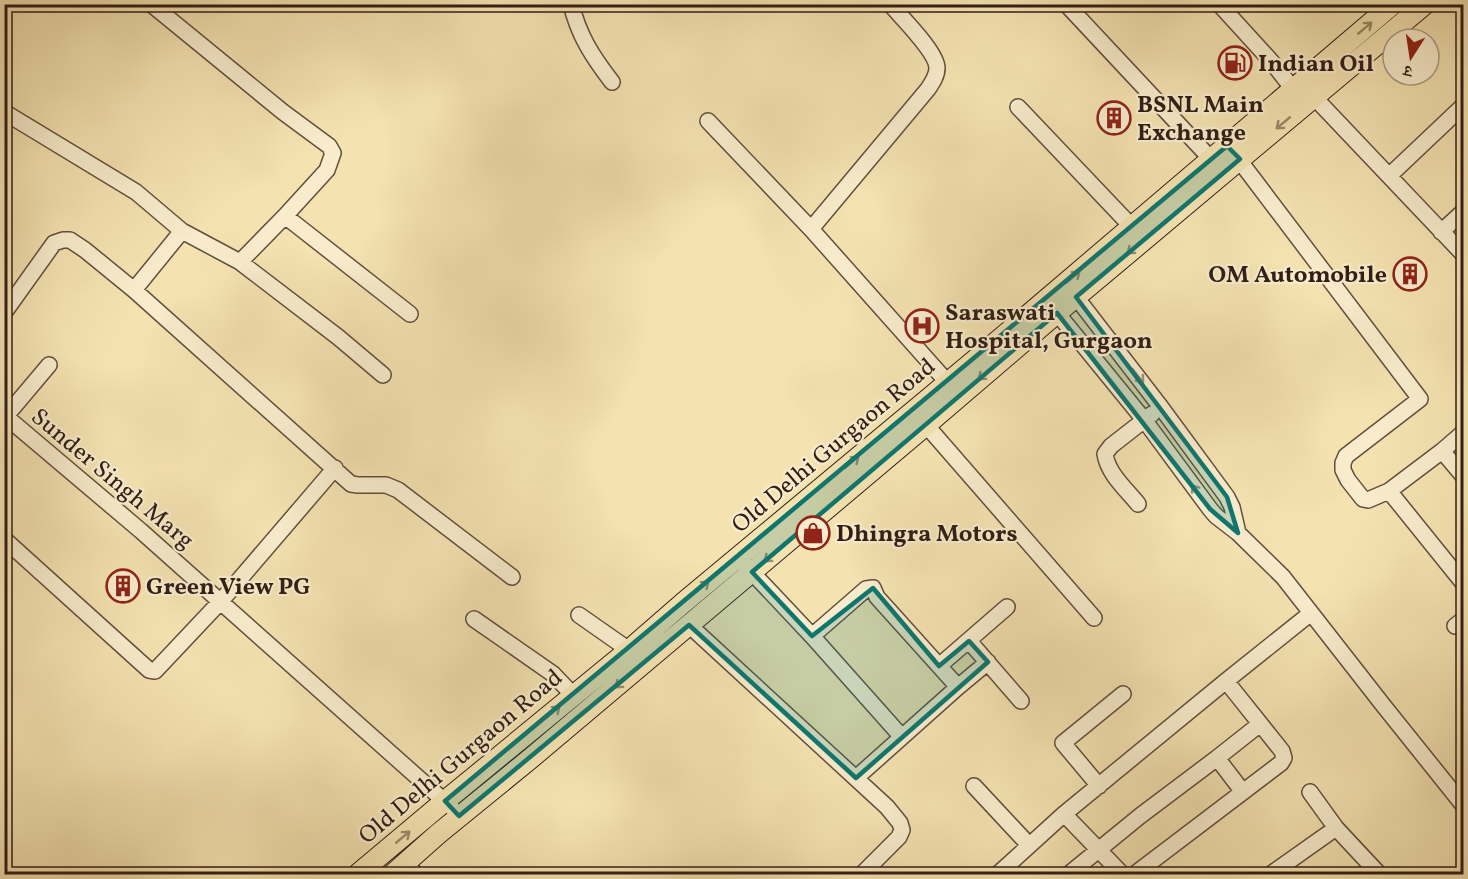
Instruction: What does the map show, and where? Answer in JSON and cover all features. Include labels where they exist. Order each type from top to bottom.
[{"type":"main road","name":"Old Delhi Gurgaon Road","points":[[405,871],[459,816],[531,759],[1076,297],[1233,152],[1293,89],[1393,4]]},
{"type":"main road","name":"Old Delhi Gurgaon Road","points":[[358,874],[948,383],[1211,159],[1233,152],[1314,97],[1425,4]]},
{"type":"street","points":[[151,4],[283,112],[329,146],[333,153],[327,170],[240,262]]},
{"type":"street","points":[[571,4],[582,39],[612,82]]},
{"type":"street","points":[[811,229],[928,89],[935,77],[937,66],[928,47],[890,4]]},
{"type":"street","points":[[1066,4],[1211,159]]},
{"type":"street","points":[[1220,4],[1293,89]]},
{"type":"street","points":[[1314,97],[1464,255]]},
{"type":"street","points":[[1389,176],[1464,105]]},
{"type":"street","points":[[1018,107],[1132,227]]},
{"type":"street","points":[[4,112],[136,192],[182,231],[240,262],[383,375]]},
{"type":"street","points":[[708,121],[811,229],[948,383]]},
{"type":"street","points":[[1233,152],[1420,399],[1346,456],[1343,470],[1363,499],[1368,500],[1389,491],[1464,432]]},
{"type":"street","points":[[1442,232],[1464,212]]},
{"type":"street","points":[[285,216],[410,314]]},
{"type":"street","points":[[134,290],[182,231]]},
{"type":"street","points":[[4,313],[54,243],[70,240],[134,290],[351,484],[386,485],[398,490],[512,578]]},
{"type":"street","points":[[1076,297],[1227,497],[1232,507],[1238,533]]},
{"type":"street","points":[[1057,313],[1145,421],[1210,509],[1283,577],[1464,807]]},
{"type":"street","points":[[5,416],[49,365]]},
{"type":"street","points":[[1138,504],[1110,471],[1106,462],[1106,454],[1112,446],[1145,421],[1160,406]]},
{"type":"street","name":"Sunder Singh Marg","points":[[5,416],[221,601],[459,816]]},
{"type":"street","points":[[926,425],[1094,618]]},
{"type":"street","points":[[1442,451],[1464,477]]},
{"type":"street","points":[[4,539],[153,671],[157,670],[221,601],[335,468]]},
{"type":"street","points":[[1389,491],[1464,584]]},
{"type":"street","points":[[737,557],[812,636],[901,736]]},
{"type":"street","points":[[812,636],[866,589],[873,588],[877,597],[958,687]]},
{"type":"street","points":[[939,666],[1007,607]]},
{"type":"street","points":[[998,874],[1064,814],[1311,613]]},
{"type":"street","points":[[579,615],[629,650]]},
{"type":"street","points":[[474,619],[553,674],[573,695]]},
{"type":"street","points":[[689,625],[887,807],[900,823],[902,830],[899,837],[862,874]]},
{"type":"street","points":[[969,641],[1021,701]]},
{"type":"street","points":[[856,778],[901,736],[988,662]]},
{"type":"street","points":[[1135,874],[1281,763],[1284,758],[1282,751],[1226,681]]},
{"type":"street","points":[[1099,786],[1063,743],[1123,694]]},
{"type":"street","points":[[1069,874],[1260,724]]},
{"type":"street","points":[[1217,758],[1243,792]]},
{"type":"street","points":[[974,786],[1029,845]]},
{"type":"street","points":[[1310,792],[1335,828],[1379,874]]},
{"type":"street","points":[[1064,814],[1122,874]]},
{"type":"street","points":[[1275,873],[1335,828]]},
{"type":"highlighted area","points":[[1227,146],[1240,159],[1076,297],[1227,497],[1238,533],[1210,509],[1057,313],[752,572],[812,636],[873,588],[939,666],[969,641],[988,662],[856,778],[689,625],[459,816],[445,801]]},
{"type":"place","name":"Indian Oil","points":[[1235,63]]},
{"type":"place","name":"BSNL Main Exchange","points":[[1114,118]]},
{"type":"place","name":"OM Automobile","points":[[1410,274]]},
{"type":"place","name":"Saraswati Hospital, Gurgaon","points":[[922,326]]},
{"type":"place","name":"Dhingra Motors","points":[[813,533]]},
{"type":"place","name":"Green View PG","points":[[123,586]]}]
